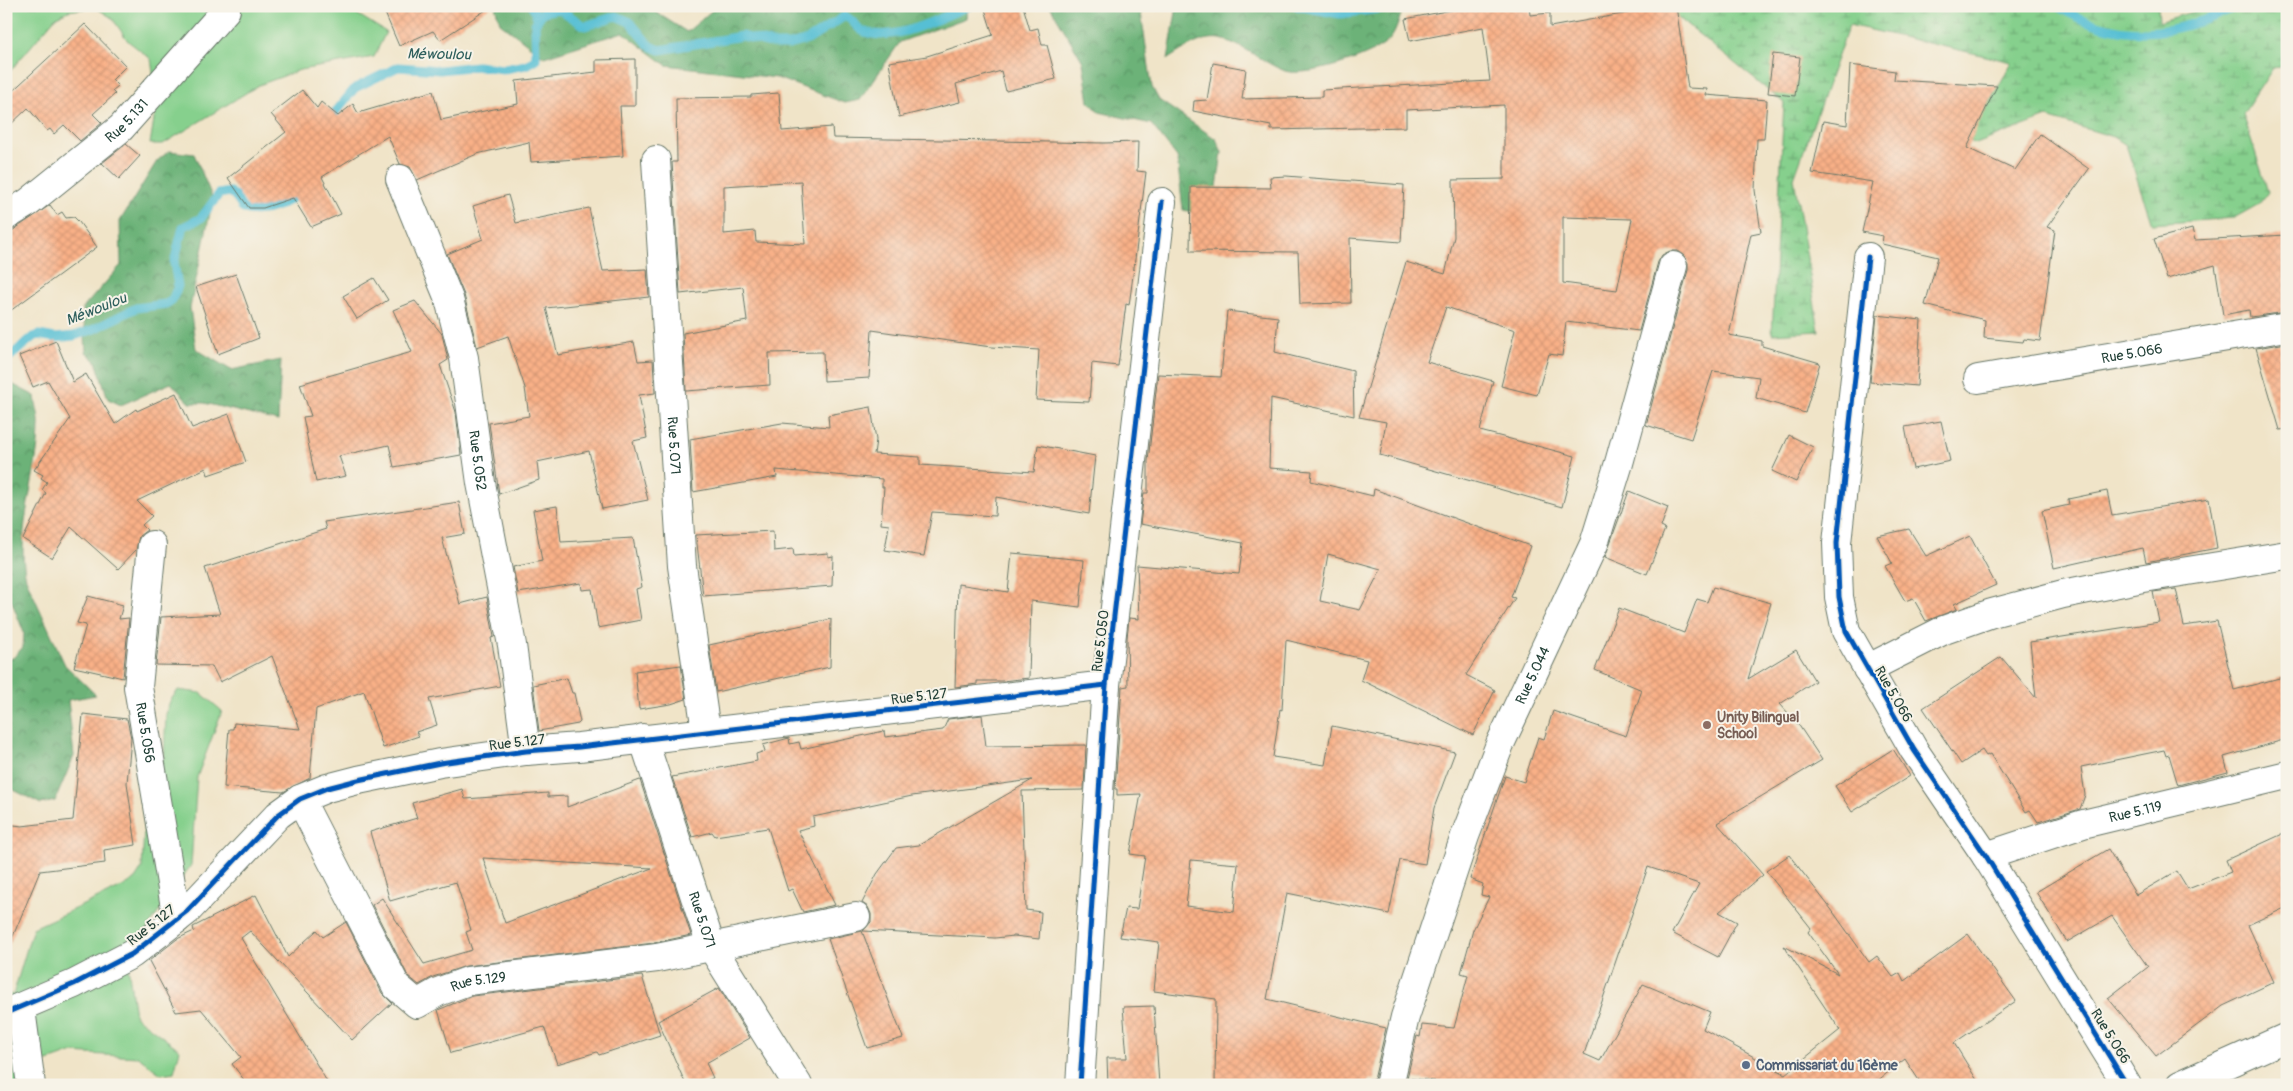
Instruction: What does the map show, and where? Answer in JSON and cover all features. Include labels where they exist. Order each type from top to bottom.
[{"type":"street","name":"Rue 5.131","points":[[6,216],[44,191],[121,128],[226,10],[223,6]]},
{"type":"street","name":"Rue 5.071","points":[[656,160],[682,566],[706,730]]},
{"type":"street","name":"Rue 5.052","points":[[400,179],[449,299],[464,358],[481,483],[512,645],[526,751]]},
{"type":"street","name":"Rue 5.050","points":[[1080,1085],[1106,685],[1162,202]]},
{"type":"street","name":"Rue 5.066","points":[[1868,257],[1837,543],[1839,597],[1846,631],[1914,750],[1986,856],[2127,1085]]},
{"type":"street","name":"Rue 5.044","points":[[1389,1085],[1405,1017],[1465,836],[1500,744],[1594,544],[1619,463],[1673,266]]},
{"type":"street","name":"Rue 5.066","points":[[1978,379],[2287,326]]},
{"type":"street","name":"Rue 5.056","points":[[152,545],[138,687],[177,919]]},
{"type":"street","points":[[1867,669],[1944,630],[2063,594],[2138,579],[2287,555]]},
{"type":"street","name":"Rue 5.127","points":[[13,1011],[132,954],[187,911],[278,815],[300,799],[327,788],[440,763],[526,751],[579,747],[706,730],[1106,685]]},
{"type":"street","name":"Rue 5.071","points":[[643,738],[711,946],[798,1085]]},
{"type":"street","name":"Rue 5.119","points":[[1986,856],[2083,824],[2287,774]]},
{"type":"street","name":"Rue 5.129","points":[[300,799],[396,986],[417,1004],[438,992],[468,981],[657,958],[856,917]]},
{"type":"street","points":[[13,1011],[31,1085]]},
{"type":"street","points":[[2180,1085],[2287,1037]]},
{"type":"green space","points":[[6,6],[344,6],[386,32],[374,57],[300,70],[259,85],[163,144],[150,144],[157,101],[151,59],[128,41],[112,18],[95,7],[68,11],[55,18],[6,76]]},
{"type":"green space","points":[[495,6],[646,6],[687,32],[717,6],[967,6],[966,18],[900,42],[860,100],[845,103],[777,78],[666,65],[623,32],[544,57],[500,23]]},
{"type":"green space","points":[[1050,6],[1140,6],[1152,87],[1159,100],[1216,139],[1222,152],[1216,194],[1197,213],[1183,210],[1177,157],[1151,124],[1099,112],[1089,102],[1083,62]]},
{"type":"green space","points":[[1177,6],[1404,6],[1393,35],[1384,45],[1372,52],[1341,64],[1295,72],[1285,71],[1239,46],[1217,39],[1209,39],[1194,44],[1168,59]]},
{"type":"green space","points":[[1664,6],[2158,6],[2159,22],[2211,6],[2287,6],[2287,66],[2273,68],[2243,114],[2268,192],[2259,204],[2234,218],[2152,224],[2126,145],[2114,137],[2047,117],[1976,144],[1963,139],[1985,111],[2012,62],[1849,25],[1794,178],[1819,331],[1772,334],[1784,103]]},
{"type":"green space","points":[[169,151],[194,154],[213,199],[190,308],[196,349],[231,370],[281,360],[278,421],[204,403],[190,403],[171,383],[121,405],[108,399],[96,361],[86,352],[83,308],[121,265],[120,221],[157,161]]},
{"type":"green space","points":[[10,383],[35,396],[39,419],[38,446],[23,541],[26,579],[65,665],[96,695],[68,700],[74,756],[55,801],[41,804],[6,786],[6,659],[13,658],[23,647],[24,633],[6,587],[6,385]]},
{"type":"green space","points":[[178,690],[201,693],[222,711],[197,777],[191,865],[127,958],[135,1016],[180,1050],[174,1072],[161,1074],[138,1057],[71,1053],[45,1062],[33,1085],[6,1085],[6,993],[13,995],[33,928],[122,887],[135,879],[142,868],[145,809],[164,756],[166,714],[170,701]]},
{"type":"building","points":[[400,6],[492,6],[440,40],[433,31],[399,46],[385,13]]},
{"type":"building","points":[[984,6],[1023,6],[1030,30],[1038,28],[1042,45],[1047,45],[1056,79],[1006,91],[1001,71],[956,84],[960,102],[899,117],[889,62],[927,56],[993,35]]},
{"type":"building","points":[[1472,6],[1529,6],[1530,15],[1550,13],[1550,27],[1628,13],[1629,6],[1676,6],[1688,88],[1707,89],[1706,95],[1767,100],[1764,139],[1757,139],[1755,190],[1761,232],[1751,234],[1729,335],[1762,341],[1762,346],[1820,363],[1805,413],[1756,398],[1759,377],[1713,371],[1691,439],[1646,425],[1688,270],[1688,263],[1684,255],[1678,251],[1670,251],[1662,255],[1658,262],[1639,331],[1566,322],[1562,356],[1549,354],[1537,395],[1501,386],[1515,330],[1446,307],[1427,362],[1493,381],[1480,431],[1575,456],[1562,507],[1380,455],[1386,422],[1359,417],[1406,262],[1445,274],[1454,237],[1453,180],[1504,179],[1504,105],[1406,110],[1406,127],[1271,130],[1271,126],[1193,111],[1194,101],[1207,100],[1213,63],[1246,69],[1242,99],[1322,97],[1322,90],[1490,81],[1483,27],[1410,41],[1405,19]],"holes":[[[1563,217],[1632,219],[1617,290],[1563,283]]]},
{"type":"building","points":[[85,24],[126,66],[112,80],[118,86],[112,91],[115,94],[93,114],[102,123],[80,141],[64,125],[54,134],[50,129],[47,131],[28,108],[6,129],[6,97]]},
{"type":"building","points":[[1773,54],[1800,57],[1795,96],[1768,93]]},
{"type":"building","points":[[635,59],[635,106],[620,106],[623,156],[531,162],[529,142],[477,154],[417,180],[410,167],[400,164],[388,136],[322,177],[341,214],[311,227],[293,198],[263,208],[249,208],[228,178],[286,132],[271,114],[302,90],[317,108],[321,102],[338,116],[353,104],[358,113],[433,91],[441,120],[518,104],[516,81],[596,72],[596,60]]},
{"type":"building","points":[[1850,65],[1895,71],[1894,80],[1997,86],[1967,148],[2015,170],[2040,134],[2089,169],[2047,227],[2055,230],[2040,341],[2024,339],[2023,342],[1984,338],[1985,320],[1925,305],[1938,257],[1882,244],[1883,236],[1862,232],[1873,182],[1812,173],[1823,121],[1847,125]]},
{"type":"building","points":[[779,93],[782,131],[832,127],[833,138],[1138,142],[1137,171],[1146,172],[1129,305],[1126,304],[1118,366],[1092,363],[1089,402],[1036,400],[1039,350],[991,347],[872,330],[869,378],[824,381],[823,352],[769,353],[770,385],[686,391],[683,333],[747,321],[743,287],[680,294],[672,162],[677,162],[676,98],[751,97],[751,95]],"holes":[[[801,181],[805,244],[756,242],[755,231],[724,234],[724,186]]]},
{"type":"building","points":[[126,144],[140,156],[119,179],[102,163]]},
{"type":"building","points":[[1286,176],[1404,185],[1401,242],[1350,238],[1351,303],[1300,304],[1298,252],[1190,251],[1191,187],[1271,188],[1270,177]]},
{"type":"building","points":[[508,195],[516,223],[589,208],[603,271],[647,269],[649,297],[546,308],[558,355],[634,342],[638,361],[653,360],[655,393],[639,395],[647,438],[633,441],[648,500],[602,509],[589,451],[537,462],[539,480],[499,494],[489,423],[529,416],[525,388],[508,336],[477,347],[464,295],[447,254],[483,239],[473,206]]},
{"type":"building","points":[[50,205],[57,215],[62,212],[66,218],[74,217],[97,247],[6,314],[6,235]]},
{"type":"building","points":[[2192,229],[2195,240],[2287,235],[2287,312],[2250,317],[2249,310],[2223,315],[2215,265],[2167,279],[2154,239]]},
{"type":"building","points":[[236,274],[259,338],[218,354],[196,287]]},
{"type":"building","points":[[374,278],[388,300],[357,319],[343,296]]},
{"type":"building","points":[[415,301],[442,334],[448,360],[440,365],[456,412],[461,455],[394,467],[389,445],[339,456],[346,476],[316,482],[303,417],[311,416],[300,384],[412,352],[393,310]]},
{"type":"building","points":[[1227,311],[1278,317],[1275,352],[1353,371],[1354,416],[1271,398],[1269,468],[1312,471],[1311,481],[1373,496],[1374,489],[1530,546],[1511,597],[1515,598],[1466,675],[1495,690],[1473,735],[1361,680],[1367,660],[1286,640],[1282,710],[1280,709],[1273,757],[1325,765],[1332,726],[1455,752],[1434,808],[1425,864],[1400,860],[1389,914],[1287,893],[1267,999],[1386,1028],[1374,1080],[1369,1079],[1367,1085],[1215,1085],[1216,999],[1154,991],[1159,942],[1120,937],[1126,908],[1137,909],[1145,856],[1130,854],[1141,794],[1117,795],[1117,789],[1115,789],[1122,687],[1128,686],[1127,638],[1129,618],[1139,619],[1137,565],[1239,574],[1243,543],[1140,524],[1144,493],[1148,493],[1148,461],[1158,374],[1221,377]],"holes":[[[1328,554],[1381,569],[1360,610],[1320,601]],[[1191,860],[1238,864],[1234,912],[1186,906]]]},
{"type":"building","points":[[1877,315],[1921,320],[1917,386],[1870,382]]},
{"type":"building","points":[[56,341],[73,382],[86,374],[115,424],[136,409],[137,411],[176,393],[192,428],[229,414],[246,462],[208,475],[206,468],[137,501],[152,516],[142,525],[147,530],[139,536],[136,550],[118,569],[71,527],[52,558],[23,539],[46,493],[42,490],[47,482],[41,478],[43,475],[34,470],[70,419],[48,381],[33,387],[19,356]]},
{"type":"building","points":[[2287,343],[2287,429],[2280,430],[2256,348]]},
{"type":"building","points":[[871,407],[876,440],[874,454],[920,457],[920,465],[1034,472],[1038,445],[1095,456],[1089,514],[996,497],[995,516],[932,512],[924,556],[885,550],[889,525],[881,524],[884,487],[882,487],[882,479],[776,470],[777,477],[693,492],[690,439],[782,423],[829,427],[828,415]]},
{"type":"building","points":[[1941,421],[1950,461],[1913,469],[1905,427]]},
{"type":"building","points":[[1789,435],[1813,447],[1796,482],[1772,471]]},
{"type":"building","points":[[1629,491],[1668,507],[1661,527],[1665,529],[1647,574],[1605,557]]},
{"type":"building","points":[[2107,491],[2112,515],[2209,499],[2217,548],[2146,562],[2143,548],[2054,568],[2042,511],[2069,505],[2068,499]]},
{"type":"building","points":[[459,502],[465,534],[442,538],[460,604],[487,597],[494,637],[491,638],[500,686],[429,699],[437,725],[416,732],[419,736],[383,748],[364,691],[316,709],[310,778],[283,792],[224,787],[229,729],[233,729],[234,723],[300,729],[272,656],[220,682],[212,666],[156,665],[161,617],[220,614],[205,568],[326,529],[324,522]]},
{"type":"building","points":[[557,506],[561,542],[633,538],[642,587],[636,589],[641,620],[598,628],[592,589],[582,590],[581,583],[518,593],[513,567],[542,561],[533,510]]},
{"type":"building","points":[[1909,529],[1926,556],[1970,536],[1996,585],[1954,604],[1957,609],[1926,621],[1913,598],[1905,601],[1885,566],[1892,563],[1877,536]]},
{"type":"building","points":[[773,531],[774,551],[793,549],[794,556],[828,553],[828,557],[833,556],[832,586],[703,596],[696,535]]},
{"type":"building","points":[[1012,553],[1084,560],[1080,607],[1031,601],[1029,678],[977,681],[977,684],[955,687],[958,584],[1008,592]]},
{"type":"building","points":[[1713,587],[1771,603],[1748,679],[1796,650],[1815,681],[1780,704],[1798,724],[1822,760],[1717,823],[1763,875],[1719,912],[1737,922],[1718,957],[1672,933],[1699,884],[1648,867],[1584,1054],[1600,1061],[1643,984],[1710,1012],[1703,1029],[1785,1074],[1840,1030],[1784,946],[1838,974],[1808,932],[1811,928],[1766,871],[1789,855],[1869,962],[1877,956],[1893,977],[1900,973],[1904,981],[1968,934],[2016,1001],[1954,1043],[1980,1085],[1922,1085],[1905,1059],[1872,1085],[1434,1085],[1435,1081],[1407,1078],[1417,1036],[1420,1037],[1422,1025],[1454,1028],[1468,975],[1461,973],[1473,930],[1489,897],[1481,895],[1483,884],[1470,879],[1505,776],[1524,782],[1538,737],[1544,739],[1553,711],[1626,736],[1642,690],[1595,670],[1619,608],[1684,633],[1697,599],[1707,602]]},
{"type":"building","points":[[2176,589],[2184,626],[2217,621],[2234,690],[2287,676],[2287,739],[2224,757],[2228,772],[2178,785],[2169,755],[2166,756],[2164,750],[2081,767],[2085,795],[2080,809],[2038,822],[2030,810],[2026,812],[1990,754],[1986,756],[1982,750],[1961,764],[1923,708],[2001,657],[2036,698],[2030,642],[2159,622],[2153,592]]},
{"type":"building","points":[[88,596],[123,605],[119,619],[129,618],[123,678],[74,667],[86,625],[77,623]]},
{"type":"building","points":[[831,619],[830,667],[716,692],[709,645]]},
{"type":"building","points":[[681,665],[686,699],[671,704],[639,709],[635,671]]},
{"type":"building","points":[[567,678],[572,693],[574,693],[580,722],[578,724],[539,731],[533,685]]},
{"type":"building","points":[[83,714],[127,719],[131,738],[127,783],[136,845],[104,850],[105,863],[40,871],[6,953],[6,824],[22,826],[73,820]]},
{"type":"building","points":[[982,715],[986,746],[1086,745],[1084,790],[1022,791],[1026,910],[1041,912],[1039,939],[1014,936],[995,938],[863,931],[871,922],[871,914],[868,907],[862,903],[877,874],[896,848],[919,845],[1032,780],[912,796],[813,817],[814,826],[798,830],[835,905],[803,912],[792,889],[788,891],[768,828],[715,836],[712,832],[692,837],[672,777],[757,761],[756,754],[765,751],[763,745],[789,738],[790,744],[799,742],[801,749],[884,731],[885,737],[943,730],[948,719]]},
{"type":"building","points":[[1893,749],[1910,776],[1852,812],[1835,786]]},
{"type":"building","points":[[640,780],[691,935],[654,943],[466,966],[433,977],[419,985],[408,976],[372,905],[382,898],[424,964],[472,950],[466,932],[471,930],[456,882],[390,901],[370,832],[417,818],[412,803],[462,789],[465,799],[548,793],[548,797],[567,796],[567,807]],"holes":[[[483,858],[652,868],[505,923]]]},
{"type":"building","points":[[2287,832],[2287,907],[2248,925],[2274,982],[2223,1006],[2156,1056],[2108,998],[2148,967],[2112,916],[2067,942],[2036,892],[2108,849],[2136,895],[2177,871],[2188,889],[2231,872],[2226,860]]},
{"type":"building","points":[[256,895],[288,957],[317,930],[323,937],[346,922],[382,993],[392,1003],[352,1040],[250,931],[241,938],[329,1085],[248,1085],[232,1064],[241,1057],[201,1009],[176,1012],[149,961],[177,939],[194,931],[193,927]]},
{"type":"building","points":[[862,931],[903,1038],[867,1048],[828,939]]},
{"type":"building","points":[[642,976],[660,1035],[599,1055],[597,1052],[557,1064],[544,1027],[451,1053],[438,1010],[472,996]]},
{"type":"building","points":[[719,988],[750,1038],[706,1063],[713,1078],[697,1085],[686,1085],[658,1021]]},
{"type":"building","points":[[1154,1006],[1159,1085],[1108,1085],[1107,1058],[1127,1058],[1123,1007]]},
{"type":"waterway","points":[[532,6],[537,17]]},
{"type":"waterway","name":"Méwoulou","points":[[328,121],[355,88],[398,67],[440,70],[477,66],[504,69],[526,65],[536,59],[535,24],[543,12],[559,9],[585,26],[616,16],[630,22],[650,46],[660,50],[742,36],[778,45],[789,45],[808,40],[845,16],[865,32],[890,34],[904,32],[969,6]]},
{"type":"waterway","name":"Méwoulou","points":[[1297,6],[1340,14],[1402,6]]},
{"type":"waterway","name":"Méwoulou","points":[[2057,6],[2080,18],[2102,26],[2124,31],[2147,32],[2169,30],[2191,24],[2237,6]]},
{"type":"waterway","name":"Méwoulou","points":[[6,360],[33,337],[39,335],[55,338],[74,336],[92,330],[136,308],[166,304],[172,300],[178,286],[174,263],[183,227],[201,218],[219,194],[230,192],[235,196],[243,209],[259,211],[274,208],[302,191]]},
{"type":"cycle path","points":[[1080,1085],[1106,685],[1162,202]]},
{"type":"cycle path","points":[[1868,257],[1837,543],[1839,597],[1846,631],[1914,750],[1986,856],[2127,1085]]},
{"type":"cycle path","points":[[6,1013],[74,984],[132,954],[187,911],[278,815],[300,799],[327,788],[440,763],[526,751],[579,747],[1106,685]]},
{"type":"place","name":"Unity Bilingual School","points":[[1707,725]]},
{"type":"place","name":"Commissariat du 16ème","points":[[1746,1065]]}]
